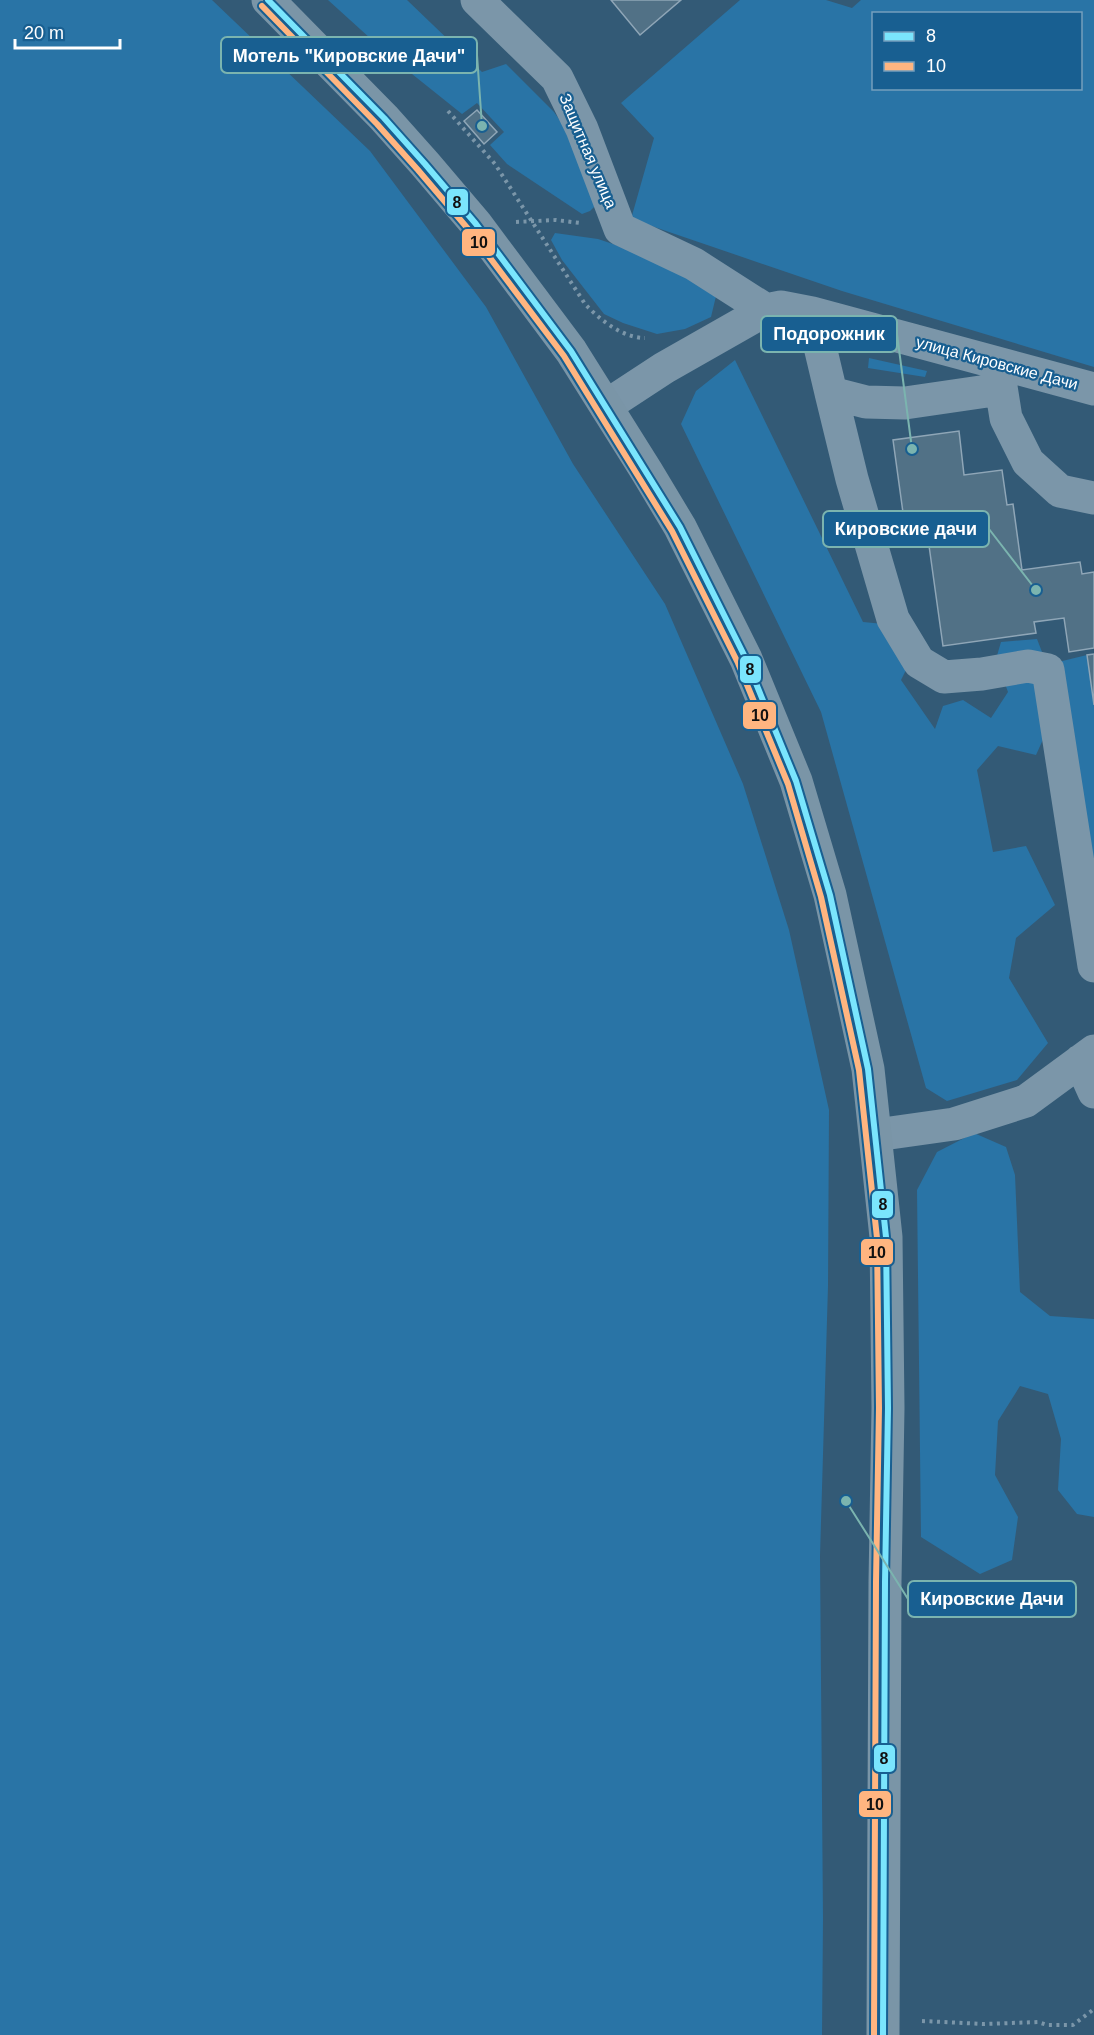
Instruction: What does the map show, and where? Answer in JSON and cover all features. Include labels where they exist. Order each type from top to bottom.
[{"type":"main road","points":[[268,0],[384,118],[454,198],[571,351],[680,527],[746,659],[796,781],[830,895],[868,1069],[886,1237],[888,1408],[883,2035]]},
{"type":"street","name":"Защитная улица","points":[[477,0],[557,78],[582,129],[620,229]]},
{"type":"street","points":[[620,229],[694,264],[766,310]]},
{"type":"street","name":"улица Кировские Дачи","points":[[606,406],[664,368],[766,310],[781,307],[812,313],[999,376],[1094,389]]},
{"type":"street","points":[[812,313],[852,479],[892,619],[919,662],[944,677],[982,674],[1028,666],[1048,670],[1094,966]]},
{"type":"street","points":[[831,393],[866,402],[905,403],[999,376],[1006,418],[1028,462],[1060,491],[1094,498]]},
{"type":"street","points":[[876,1135],[954,1125],[1026,1101],[1087,1056],[1094,1092]]},
{"type":"path","points":[[448,111],[495,164],[585,304],[613,327],[639,338],[647,338]]},
{"type":"path","points":[[532,221],[556,220],[620,229]]},
{"type":"path","points":[[922,2021],[984,2024],[1038,2022],[1047,2025],[1072,2025],[1094,2009]]},
{"type":"shaded area","points":[[0,0],[212,0],[370,151],[486,307],[573,464],[665,604],[743,784],[789,930],[829,1110],[828,1286],[820,1556],[822,2035],[0,2035]]},
{"type":"shaded area","points":[[328,0],[407,0],[482,72],[506,64],[554,112],[589,162],[597,204],[590,211],[582,214],[507,164],[490,145],[504,132],[477,103],[462,114],[392,58]]},
{"type":"shaded area","points":[[740,0],[826,0],[852,8],[861,0],[1094,0],[1094,367],[842,291],[631,219],[654,138],[621,103]]},
{"type":"shaded area","points":[[555,233],[598,239],[655,258],[717,292],[711,317],[685,329],[657,334],[604,314],[562,260],[551,240]]},
{"type":"shaded area","points":[[869,358],[927,371],[925,377],[868,368]]},
{"type":"shaded area","points":[[735,360],[863,622],[884,624],[910,662],[901,680],[935,729],[943,706],[963,700],[991,718],[1008,692],[996,659],[1001,642],[1037,639],[1042,652],[1032,672],[1045,735],[1036,755],[998,746],[977,770],[993,852],[1026,846],[1055,905],[1016,938],[1009,978],[1048,1043],[1017,1080],[947,1101],[926,1088],[821,712],[681,424],[696,391]]},
{"type":"shaded area","points":[[1087,655],[1094,705],[1094,882],[1054,663]]},
{"type":"shaded area","points":[[974,1133],[1006,1147],[1015,1175],[1020,1292],[1050,1316],[1094,1319],[1094,1517],[1077,1514],[1058,1490],[1061,1439],[1048,1394],[1020,1386],[998,1421],[995,1475],[1018,1517],[1012,1560],[980,1574],[921,1537],[917,1190],[937,1152]]},
{"type":"building","points":[[611,0],[681,0],[640,35]]},
{"type":"building","points":[[477,110],[497,132],[484,144],[464,121]]},
{"type":"building","points":[[959,431],[964,475],[1002,470],[1007,505],[1013,504],[1022,570],[1080,562],[1082,574],[1094,572],[1094,648],[1069,652],[1064,618],[1034,622],[1036,633],[943,646],[926,524],[905,527],[893,440]]},
{"type":"building","points":[[1094,654],[1094,705],[1087,655]]},
{"type":"transit line","name":"8","points":[[268,0],[384,118],[425,164],[476,224],[571,351],[680,527],[746,659],[796,781],[830,895],[868,1069],[886,1237],[888,1408],[883,2035]]},
{"type":"transit line","name":"10","points":[[262,6],[377,124],[418,170],[469,230],[564,356],[672,531],[738,663],[788,784],[821,897],[859,1070],[877,1238],[879,1408],[874,2035]]},
{"type":"place","name":"Мотель \"Кировские Дачи\"","points":[[482,126]]},
{"type":"place","name":"Подорожник","points":[[912,449]]},
{"type":"place","name":"Кировские дачи","points":[[1036,590]]},
{"type":"place","name":"Кировские Дачи","points":[[846,1501]]}]
